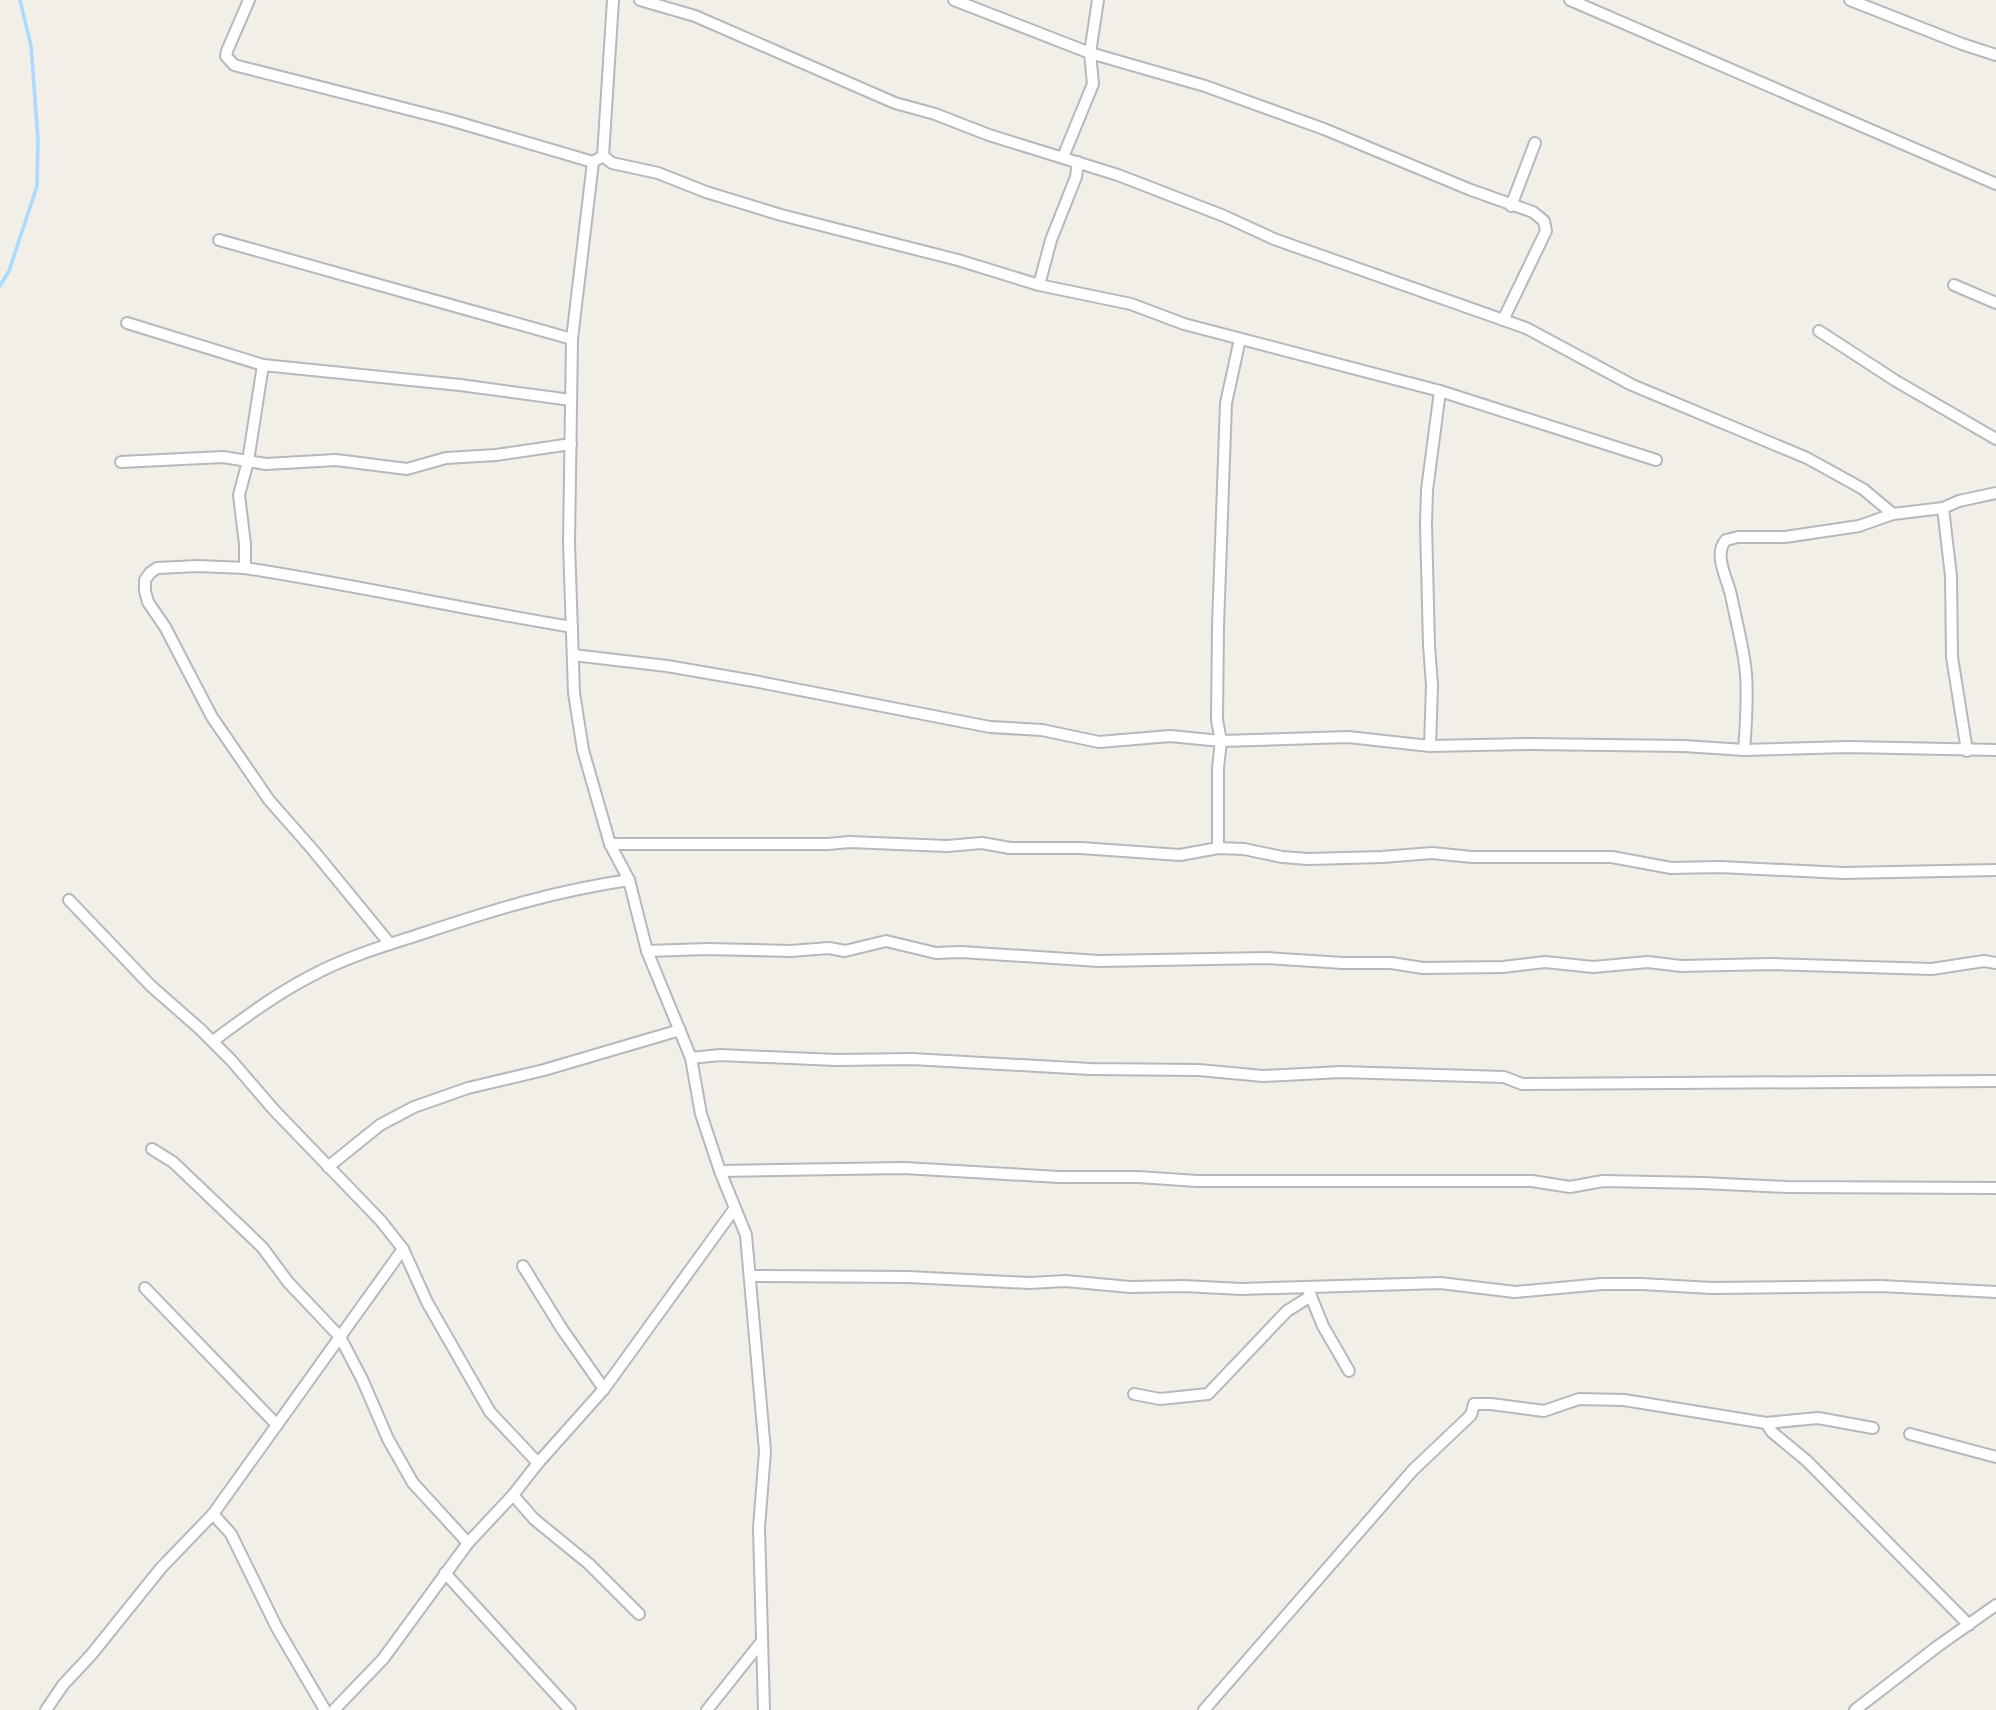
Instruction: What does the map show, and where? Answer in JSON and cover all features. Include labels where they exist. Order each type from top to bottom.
[{"type":"street","points":[[249,0],[227,51],[226,56],[234,65],[658,173],[744,205],[958,260],[1039,285],[1131,304],[1184,324],[1240,340],[1440,391],[1656,460]]},
{"type":"street","points":[[613,0],[598,159],[572,339],[569,543],[574,693],[583,750],[610,844],[629,880],[647,951],[691,1058],[701,1114],[746,1235],[765,1451],[759,1528],[764,1710]]},
{"type":"street","points":[[640,0],[695,16],[895,103],[1078,162],[1224,216],[1274,239],[1525,328],[1684,408],[1807,458],[1863,489],[1893,514]]},
{"type":"street","points":[[954,0],[1090,53],[1205,86],[1324,129],[1511,206],[1533,212],[1541,217],[1546,232],[1503,320]]},
{"type":"street","points":[[1063,157],[1093,85],[1090,53],[1098,0]]},
{"type":"street","points":[[1570,0],[1996,184]]},
{"type":"street","points":[[1850,0],[1996,55]]},
{"type":"street","points":[[1511,206],[1535,143]]},
{"type":"street","points":[[1039,285],[1051,240],[1076,177],[1078,162]]},
{"type":"street","points":[[219,240],[572,339]]},
{"type":"street","points":[[1954,285],[1996,303]]},
{"type":"street","points":[[127,323],[263,365],[460,385],[571,400]]},
{"type":"street","points":[[1819,331],[1896,381],[1996,439]]},
{"type":"street","points":[[1218,848],[1218,768],[1221,741],[1217,719],[1218,626],[1226,403],[1240,340]]},
{"type":"street","points":[[245,568],[246,544],[239,495],[248,461],[263,365]]},
{"type":"street","points":[[1430,746],[1432,685],[1426,523],[1427,490],[1440,391]]},
{"type":"street","points":[[121,462],[223,457],[276,464],[336,460],[407,469],[446,458],[496,455],[571,444]]},
{"type":"street","points":[[1744,750],[1748,699],[1746,671],[1731,594],[1720,555],[1723,543],[1738,537],[1785,537],[1859,526],[1893,514],[1943,508],[1959,501],[1996,493]]},
{"type":"street","points":[[1943,508],[1951,576],[1952,657],[1967,751]]},
{"type":"street","points":[[390,944],[269,800],[212,717],[165,627],[148,602],[145,580],[149,573],[157,568],[245,568],[343,583],[395,596],[572,627]]},
{"type":"street","points":[[573,655],[667,666],[990,727],[1042,730],[1099,742],[1185,736],[1221,741],[1348,737],[1430,746],[1628,745],[1744,750],[1848,747],[1996,750]]},
{"type":"street","points":[[610,844],[849,842],[947,846],[982,843],[1010,848],[1180,855],[1218,848],[1244,849],[1308,859],[1382,858],[1432,853],[1472,857],[1612,857],[1671,868],[1720,867],[1843,873],[1996,870]]},
{"type":"street","points":[[213,1041],[312,975],[390,944],[512,904],[579,888],[629,880]]},
{"type":"street","points":[[69,900],[151,986],[213,1041],[381,1222],[403,1249],[427,1303],[490,1412],[538,1463]]},
{"type":"street","points":[[647,951],[790,951],[829,948],[845,951],[886,941],[936,953],[961,952],[1099,961],[1266,958],[1391,963],[1423,968],[1503,967],[1545,962],[1593,967],[1648,962],[1681,966],[1772,964],[1932,969],[1984,961],[1996,963]]},
{"type":"street","points":[[328,1167],[380,1125],[414,1107],[468,1088],[556,1067],[680,1030]]},
{"type":"street","points":[[691,1058],[720,1055],[836,1060],[912,1059],[1090,1069],[1199,1070],[1263,1076],[1341,1072],[1504,1077],[1521,1084],[1996,1082]]},
{"type":"street","points":[[152,1149],[173,1162],[262,1247],[288,1282],[340,1337],[362,1378],[388,1439],[413,1483],[468,1543]]},
{"type":"street","points":[[720,1171],[904,1168],[1059,1177],[1138,1177],[1197,1181],[1532,1181],[1570,1187],[1603,1181],[1786,1187],[1996,1188]]},
{"type":"street","points":[[334,1710],[383,1659],[468,1543],[604,1389],[735,1208]]},
{"type":"street","points":[[46,1710],[63,1685],[91,1655],[161,1568],[213,1514],[403,1249]]},
{"type":"street","points":[[523,1266],[604,1389]]},
{"type":"street","points":[[750,1276],[908,1277],[1030,1283],[1065,1280],[1130,1287],[1184,1286],[1309,1291],[1440,1283],[1515,1292],[1602,1284],[1712,1288],[1881,1286],[1996,1292]]},
{"type":"street","points":[[145,1288],[277,1425]]},
{"type":"street","points":[[1309,1291],[1323,1326],[1349,1371]]},
{"type":"street","points":[[1134,1394],[1160,1399],[1208,1394],[1309,1291]]},
{"type":"street","points":[[1204,1710],[1413,1470],[1471,1415],[1474,1404],[1544,1411],[1579,1399],[1624,1400],[1766,1423],[1818,1418],[1873,1428]]},
{"type":"street","points":[[1766,1423],[1772,1432],[1807,1461],[1969,1625]]},
{"type":"street","points":[[1910,1434],[1996,1457]]},
{"type":"street","points":[[513,1495],[534,1519],[589,1564],[639,1614]]},
{"type":"street","points":[[213,1514],[231,1534],[277,1628],[324,1710]]},
{"type":"street","points":[[445,1573],[570,1710]]},
{"type":"street","points":[[1857,1710],[1996,1605]]},
{"type":"street","points":[[707,1710],[762,1641]]},
{"type":"waterway","points":[[0,286],[9,271],[37,186],[38,139],[31,46],[20,0]]}]
